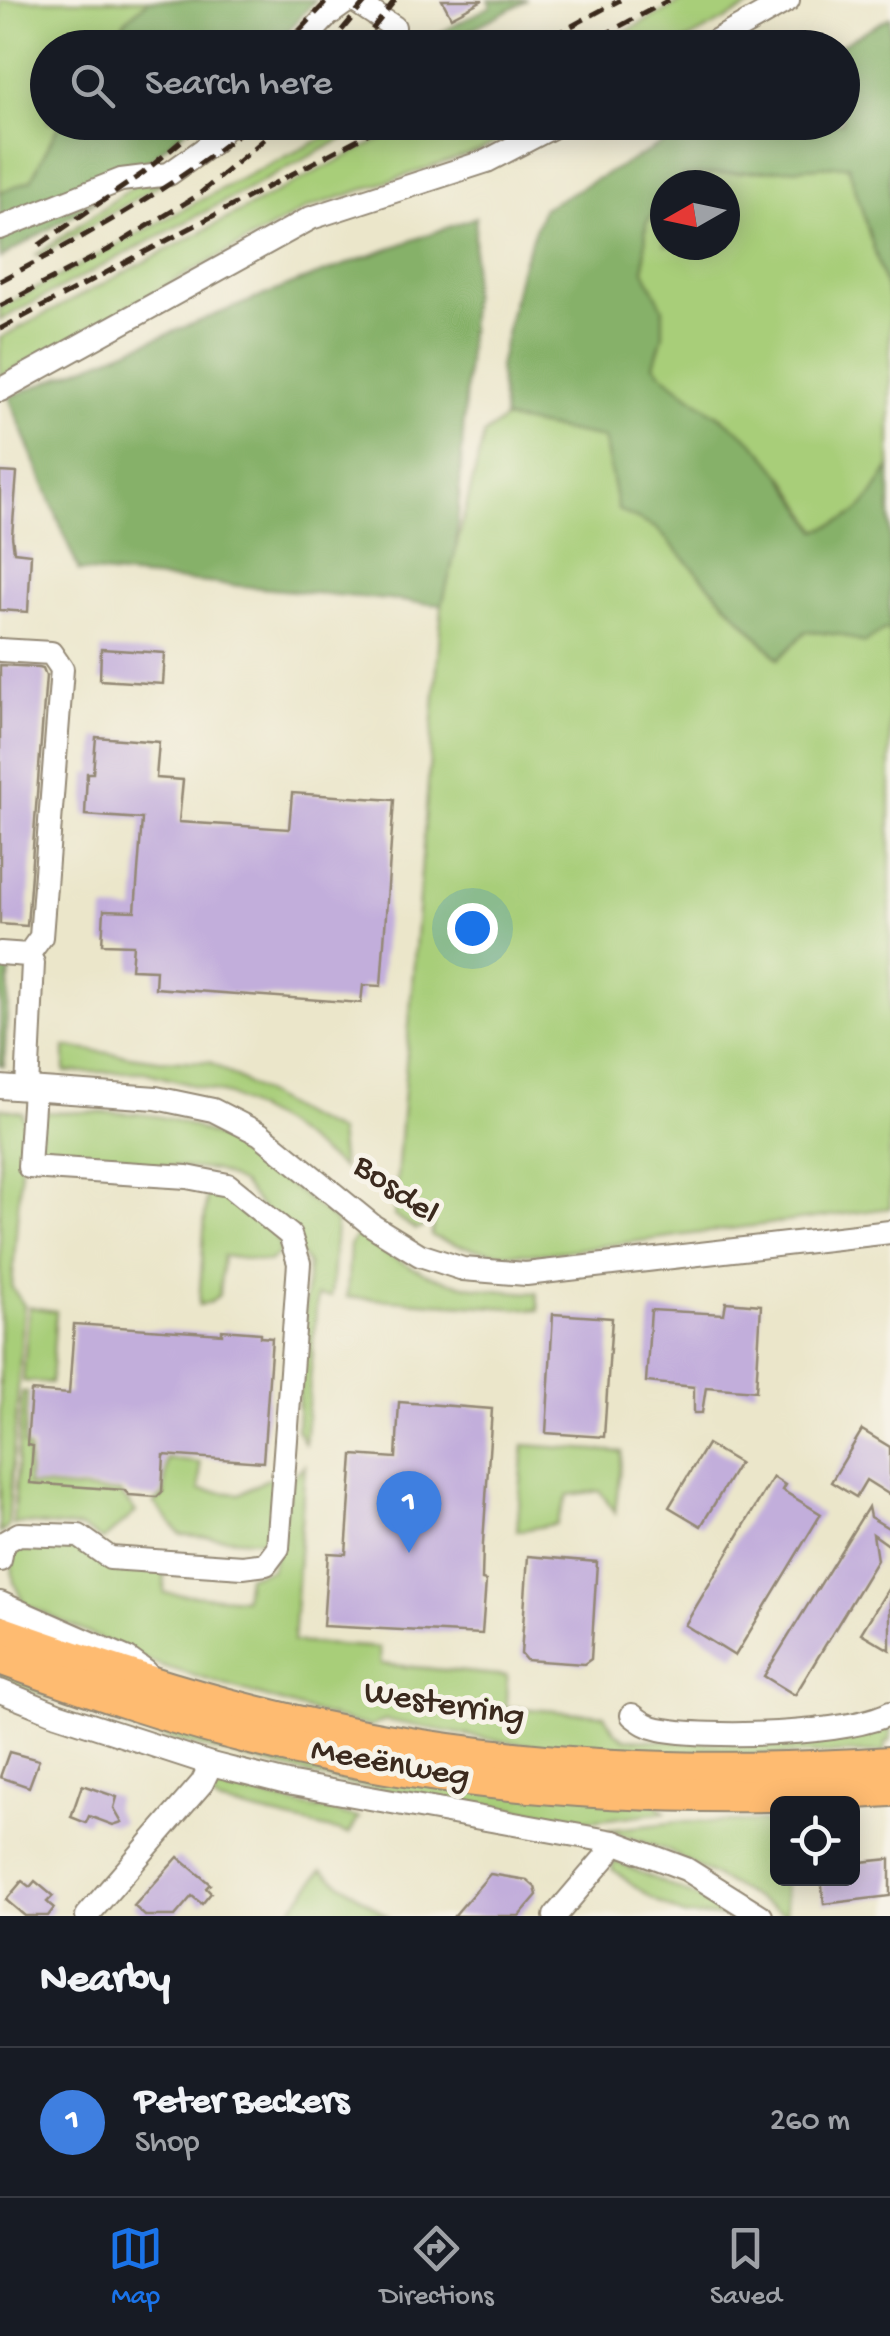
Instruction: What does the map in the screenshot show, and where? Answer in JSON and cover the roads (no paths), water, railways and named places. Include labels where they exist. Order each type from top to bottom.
[{"type":"highway","name":"Westerring","points":[[4,1614],[174,1690],[257,1713],[392,1742],[604,1768],[752,1770],[890,1764]]},
{"type":"highway","name":"Westerring","points":[[0,1658],[248,1738],[502,1784],[602,1792],[756,1794],[890,1790]]},
{"type":"street","points":[[314,30],[351,0],[394,28]]},
{"type":"street","points":[[734,30],[788,0]]},
{"type":"street","points":[[0,228],[121,180],[169,174],[216,140]]},
{"type":"street","points":[[0,390],[311,218],[487,161],[527,140]]},
{"type":"street","points":[[0,650],[51,653],[62,669],[41,937],[28,955]]},
{"type":"street","points":[[0,954],[28,955]]},
{"type":"street","points":[[0,1560],[3,1543],[19,1534],[34,1534],[79,1536],[110,1558],[243,1567],[266,1564],[278,1548],[298,1263],[290,1235],[228,1185],[187,1177],[29,1167],[33,963],[28,955]]},
{"type":"street","name":"Bosdel","points":[[0,1088],[156,1098],[212,1110],[260,1134],[373,1226],[420,1254],[463,1269],[526,1274],[890,1232]]},
{"type":"street","points":[[0,1573],[4,1614]]},
{"type":"street","name":"Meeënweg","points":[[0,1692],[211,1764],[287,1782],[614,1842],[686,1869],[761,1916]]},
{"type":"street","points":[[632,1715],[659,1729],[706,1734],[848,1727],[890,1713]]},
{"type":"street","points":[[87,1916],[202,1784],[211,1764]]},
{"type":"street","points":[[555,1916],[607,1856],[614,1842]]},
{"type":"railway","points":[[300,30],[328,0]]},
{"type":"railway","points":[[342,30],[367,0]]},
{"type":"railway","points":[[372,30],[395,0]]},
{"type":"railway","points":[[564,30],[620,0]]},
{"type":"railway","points":[[613,30],[669,0]]},
{"type":"railway","points":[[39,245],[143,173],[182,140]]},
{"type":"railway","points":[[0,281],[163,188],[231,140]]},
{"type":"railway","points":[[0,306],[108,250],[197,196],[264,140]]},
{"type":"railway","points":[[0,329],[356,140]]},
{"type":"place","name":"Peter Beckers","points":[[409,1553]]}]
